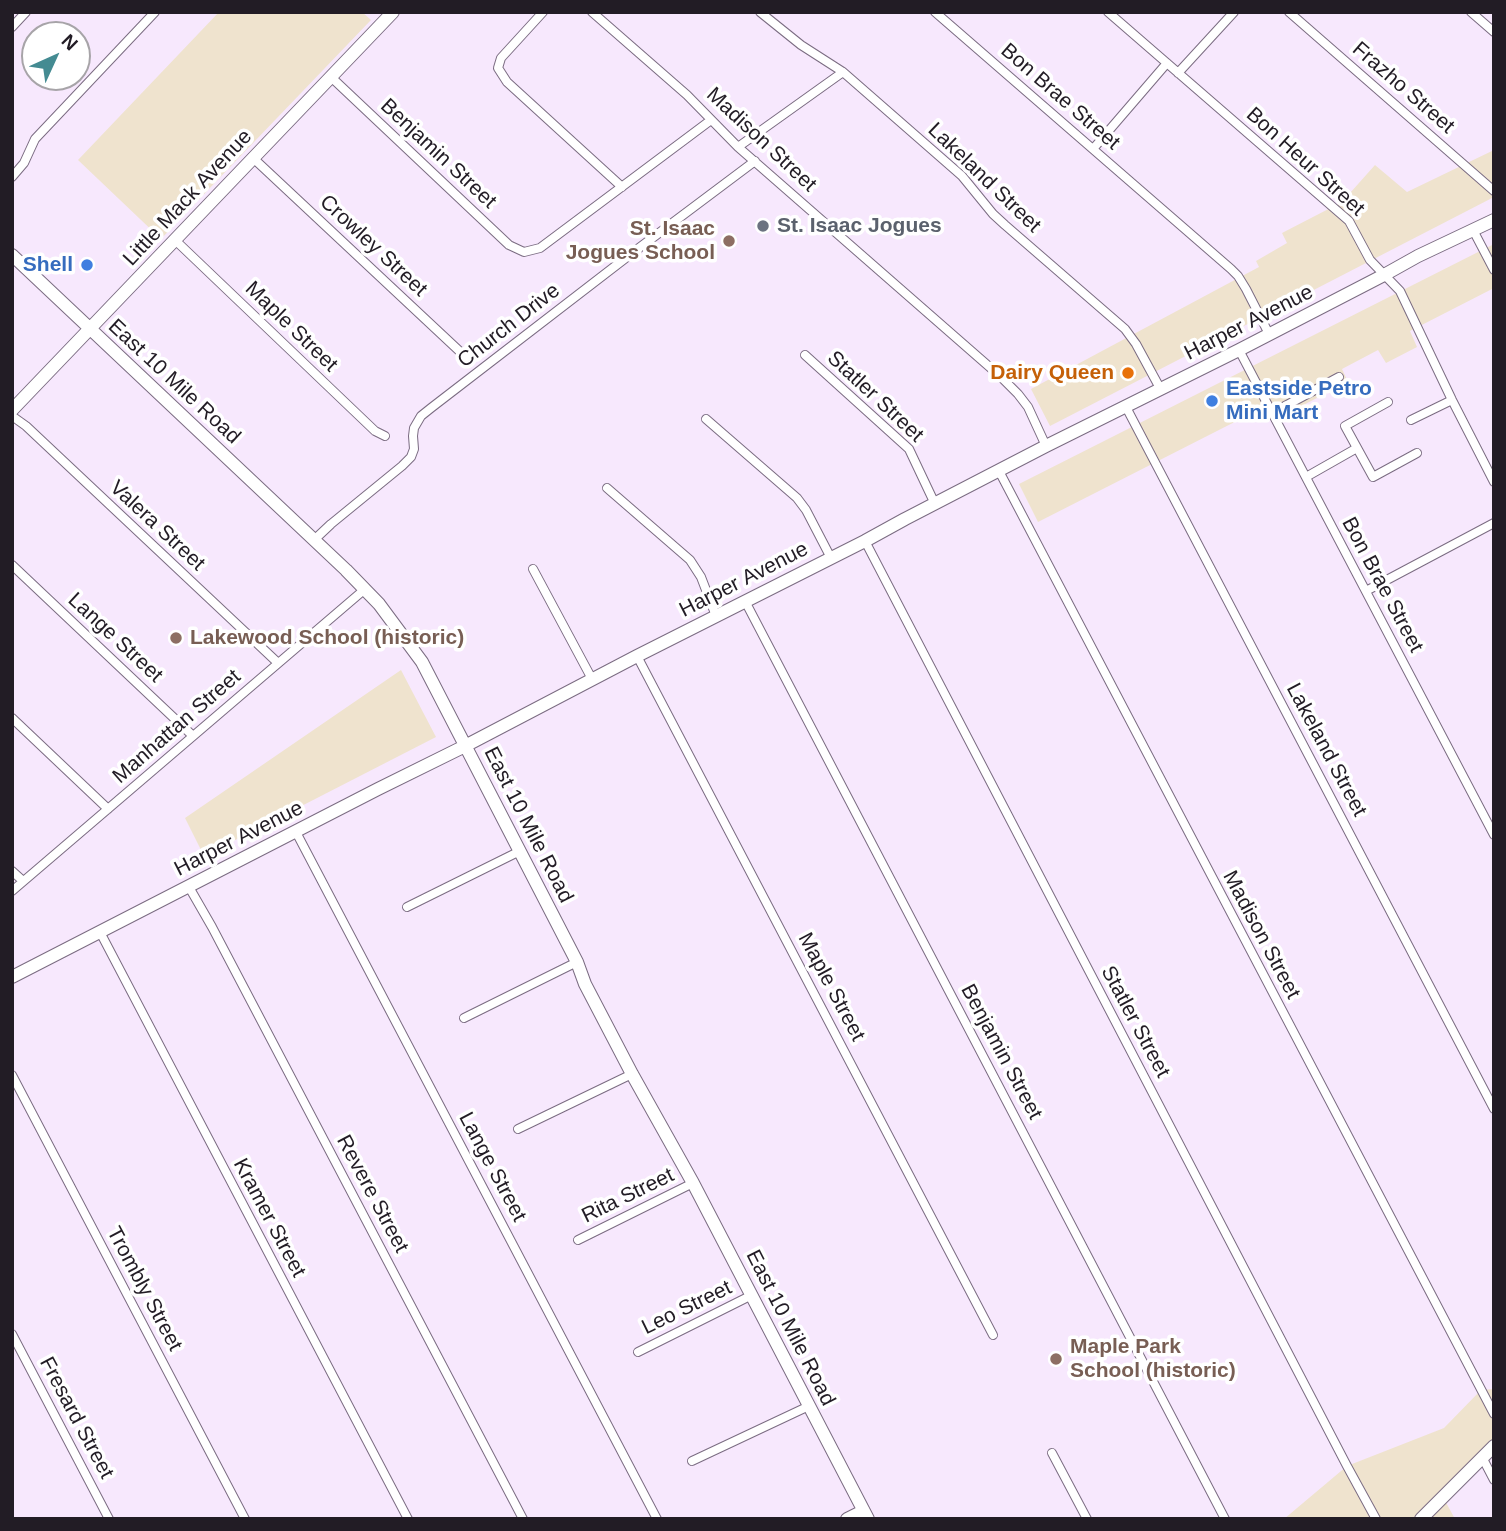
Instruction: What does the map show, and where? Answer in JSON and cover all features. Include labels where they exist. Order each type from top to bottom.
[{"type":"main road","name":"Little Mack Avenue","points":[[12,410],[393,12]]},
{"type":"main road","name":"Harper Avenue","points":[[12,977],[1046,446],[1494,220]]},
{"type":"main road","name":"East 10 Mile Road","points":[[12,255],[365,589],[397,626],[422,662],[577,962],[585,984],[693,1183],[865,1515]]},
{"type":"main road","points":[[1421,1519],[1494,1446]]},
{"type":"main road","points":[[847,1519],[865,1515]]},
{"type":"street","points":[[12,27],[26,12]]},
{"type":"street","points":[[12,177],[24,163],[35,139],[155,12]]},
{"type":"street","points":[[543,12],[501,58],[498,68],[501,75],[622,187],[711,120]]},
{"type":"street","name":"Madison Street","points":[[592,12],[687,95],[738,147],[1001,377],[1028,407],[1046,446]]},
{"type":"street","name":"Lakeland Street","points":[[761,12],[801,45],[843,72],[962,176],[993,214],[1125,329],[1161,390]]},
{"type":"street","name":"Bon Brae Street","points":[[935,12],[1238,276],[1269,334]]},
{"type":"street","name":"Bon Heur Street","points":[[1108,12],[1353,226],[1370,260],[1399,291],[1494,482]]},
{"type":"street","points":[[1178,73],[1234,12]]},
{"type":"street","name":"Frazho Street","points":[[1289,12],[1494,191]]},
{"type":"street","points":[[1471,12],[1494,32]]},
{"type":"street","points":[[1093,149],[1167,63]]},
{"type":"street","points":[[738,147],[843,72]]},
{"type":"street","name":"Benjamin Street","points":[[331,77],[509,246],[524,252],[540,248],[622,187]]},
{"type":"street","name":"Crowley Street","points":[[252,157],[470,361]]},
{"type":"street","name":"Church Drive","points":[[314,540],[411,457],[414,449],[414,428],[431,408],[755,161]]},
{"type":"street","points":[[1473,230],[1494,270]]},
{"type":"street","name":"Maple Street","points":[[175,240],[374,431],[385,436]]},
{"type":"street","name":"Bon Brae Street","points":[[1239,350],[1494,835]]},
{"type":"street","name":"Statler Street","points":[[805,355],[909,449],[935,504]]},
{"type":"street","points":[[1272,413],[1339,377]]},
{"type":"street","points":[[1411,420],[1452,400]]},
{"type":"street","points":[[1388,402],[1345,426],[1373,477],[1417,453]]},
{"type":"street","name":"Lakeland Street","points":[[1126,407],[1494,1109]]},
{"type":"street","name":"Valera Street","points":[[12,416],[26,426],[278,663]]},
{"type":"street","points":[[706,419],[797,498],[831,558]]},
{"type":"street","points":[[1306,477],[1357,448]]},
{"type":"street","name":"Madison Street","points":[[999,471],[1494,1414]]},
{"type":"street","points":[[607,488],[690,560],[701,578],[716,616]]},
{"type":"street","points":[[1366,591],[1494,523]]},
{"type":"street","name":"Statler Street","points":[[865,541],[1376,1519]]},
{"type":"street","name":"Lange Street","points":[[12,565],[193,736]]},
{"type":"street","points":[[533,569],[592,679]]},
{"type":"street","name":"Manhattan Street","points":[[12,891],[365,589]]},
{"type":"street","name":"Benjamin Street","points":[[745,601],[1225,1519]]},
{"type":"street","name":"Maple Street","points":[[637,656],[993,1335]]},
{"type":"street","points":[[12,718],[108,809]]},
{"type":"street","name":"Lange Street","points":[[296,832],[657,1519]]},
{"type":"street","points":[[407,907],[520,851]]},
{"type":"street","points":[[12,871],[23,881]]},
{"type":"street","name":"Revere Street","points":[[190,887],[523,1519]]},
{"type":"street","name":"Kramer Street","points":[[100,932],[408,1519]]},
{"type":"street","points":[[464,1018],[577,962]]},
{"type":"street","points":[[518,1129],[632,1074]]},
{"type":"street","name":"Trombly Street","points":[[12,1075],[245,1519]]},
{"type":"street","name":"Rita Street","points":[[578,1240],[693,1183]]},
{"type":"street","name":"Leo Street","points":[[638,1352],[752,1295]]},
{"type":"street","name":"Fresard Street","points":[[12,1334],[110,1519]]},
{"type":"street","points":[[692,1461],[809,1406]]},
{"type":"street","points":[[1052,1453],[1087,1519]]},
{"type":"street","points":[[1482,1457],[1492,1473]]},
{"type":"shaded area","points":[[219,12],[362,12],[371,20],[161,239],[78,160]]},
{"type":"shaded area","points":[[1494,150],[1494,197],[1050,426],[1031,389],[1259,267],[1256,261],[1287,243],[1282,233],[1342,202],[1375,165],[1407,192]]},
{"type":"shaded area","points":[[1494,244],[1494,288],[1410,331],[1417,347],[1386,363],[1378,350],[1342,369],[1348,382],[1282,416],[1274,402],[1038,522],[1019,484]]},
{"type":"shaded area","points":[[401,670],[436,737],[204,856],[185,818]]},
{"type":"shaded area","points":[[1494,1389],[1494,1454],[1443,1497],[1455,1519],[1284,1519],[1347,1466],[1444,1428],[1481,1390]]},
{"type":"place","name":"St. Isaac Jogues","points":[[763,226]]},
{"type":"place","name":"St. Isaac Jogues School","points":[[729,241]]},
{"type":"place","name":"Shell","points":[[87,265]]},
{"type":"place","name":"Dairy Queen","points":[[1128,373]]},
{"type":"place","name":"Eastside Petro Mini Mart","points":[[1212,401]]},
{"type":"place","name":"Lakewood School (historic)","points":[[176,638]]},
{"type":"place","name":"Maple Park School (historic)","points":[[1056,1359]]}]
